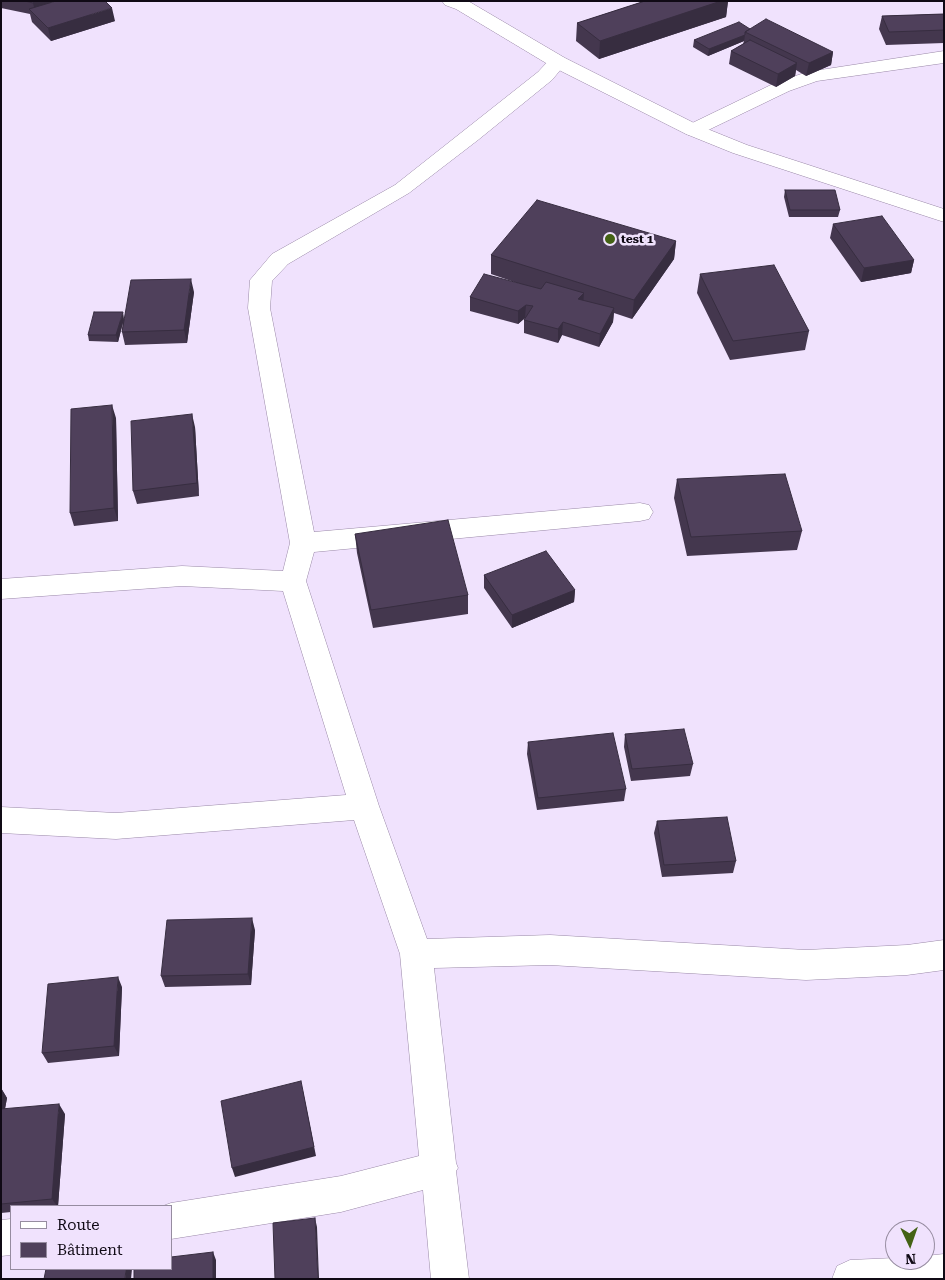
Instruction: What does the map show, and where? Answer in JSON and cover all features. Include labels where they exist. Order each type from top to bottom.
[{"type":"street","points":[[451,1],[462,5],[558,62],[693,130],[740,149],[944,216]]},
{"type":"street","points":[[693,130],[782,87],[814,76],[944,57]]},
{"type":"street","points":[[450,1279],[440,1168],[416,954],[364,806],[293,581],[303,543],[264,342],[259,308],[261,280],[280,259],[402,189],[545,76],[558,62]]},
{"type":"street","points":[[303,543],[640,512]]},
{"type":"street","points":[[1,589],[182,576],[293,581]]},
{"type":"street","points":[[1,820],[116,826],[364,806]]},
{"type":"street","points":[[416,954],[550,950],[806,965],[907,960],[944,955]]},
{"type":"street","points":[[172,1221],[341,1194],[440,1168]]},
{"type":"street","points":[[850,1279],[944,1273]]},
{"type":"building","points":[[56,1],[105,1],[112,8],[48,28],[29,9]]},
{"type":"building","points":[[645,1],[721,1],[600,41],[577,23]]},
{"type":"building","points":[[944,14],[944,30],[889,32],[882,16]]},
{"type":"building","points":[[766,19],[833,52],[809,63],[745,32]]},
{"type":"building","points":[[739,22],[750,29],[745,32],[745,35],[709,49],[694,40]]},
{"type":"building","points":[[750,40],[797,63],[778,74],[731,51]]},
{"type":"building","points":[[785,190],[835,190],[840,210],[790,210]]},
{"type":"building","points":[[537,200],[676,241],[634,300],[491,255]]},
{"type":"building","points":[[882,216],[914,260],[864,268],[833,224]]},
{"type":"building","points":[[774,265],[809,331],[733,341],[700,274]]},
{"type":"building","points":[[484,274],[541,289],[546,282],[584,293],[578,299],[614,308],[600,334],[563,322],[558,329],[524,320],[533,306],[526,305],[518,311],[470,297]]},
{"type":"building","points":[[191,279],[184,330],[122,332],[131,280]]},
{"type":"building","points":[[94,312],[123,312],[116,335],[88,335]]},
{"type":"building","points":[[112,405],[114,508],[70,513],[71,409]]},
{"type":"building","points":[[192,414],[197,483],[133,491],[131,421]]},
{"type":"building","points":[[785,474],[802,531],[691,537],[677,479]]},
{"type":"building","points":[[448,520],[468,595],[371,610],[355,534]]},
{"type":"building","points":[[546,551],[575,590],[512,615],[484,575]]},
{"type":"building","points":[[684,729],[693,764],[632,769],[625,734]]},
{"type":"building","points":[[613,733],[626,789],[538,798],[528,742]]},
{"type":"building","points":[[727,817],[736,861],[664,865],[657,821]]},
{"type":"building","points":[[252,918],[248,974],[161,976],[167,920]]},
{"type":"building","points":[[118,977],[114,1046],[42,1053],[48,984]]},
{"type":"building","points":[[301,1081],[314,1147],[232,1168],[221,1101]]},
{"type":"building","points":[[59,1104],[52,1199],[1,1204],[1,1109]]},
{"type":"building","points":[[315,1218],[318,1279],[275,1279],[273,1223]]},
{"type":"building","points":[[213,1252],[213,1279],[134,1279],[134,1270],[172,1270],[172,1257]]},
{"type":"building","points":[[46,1270],[126,1270],[125,1279],[44,1279]]},
{"type":"place","name":"test 1","points":[[610,239]]}]
